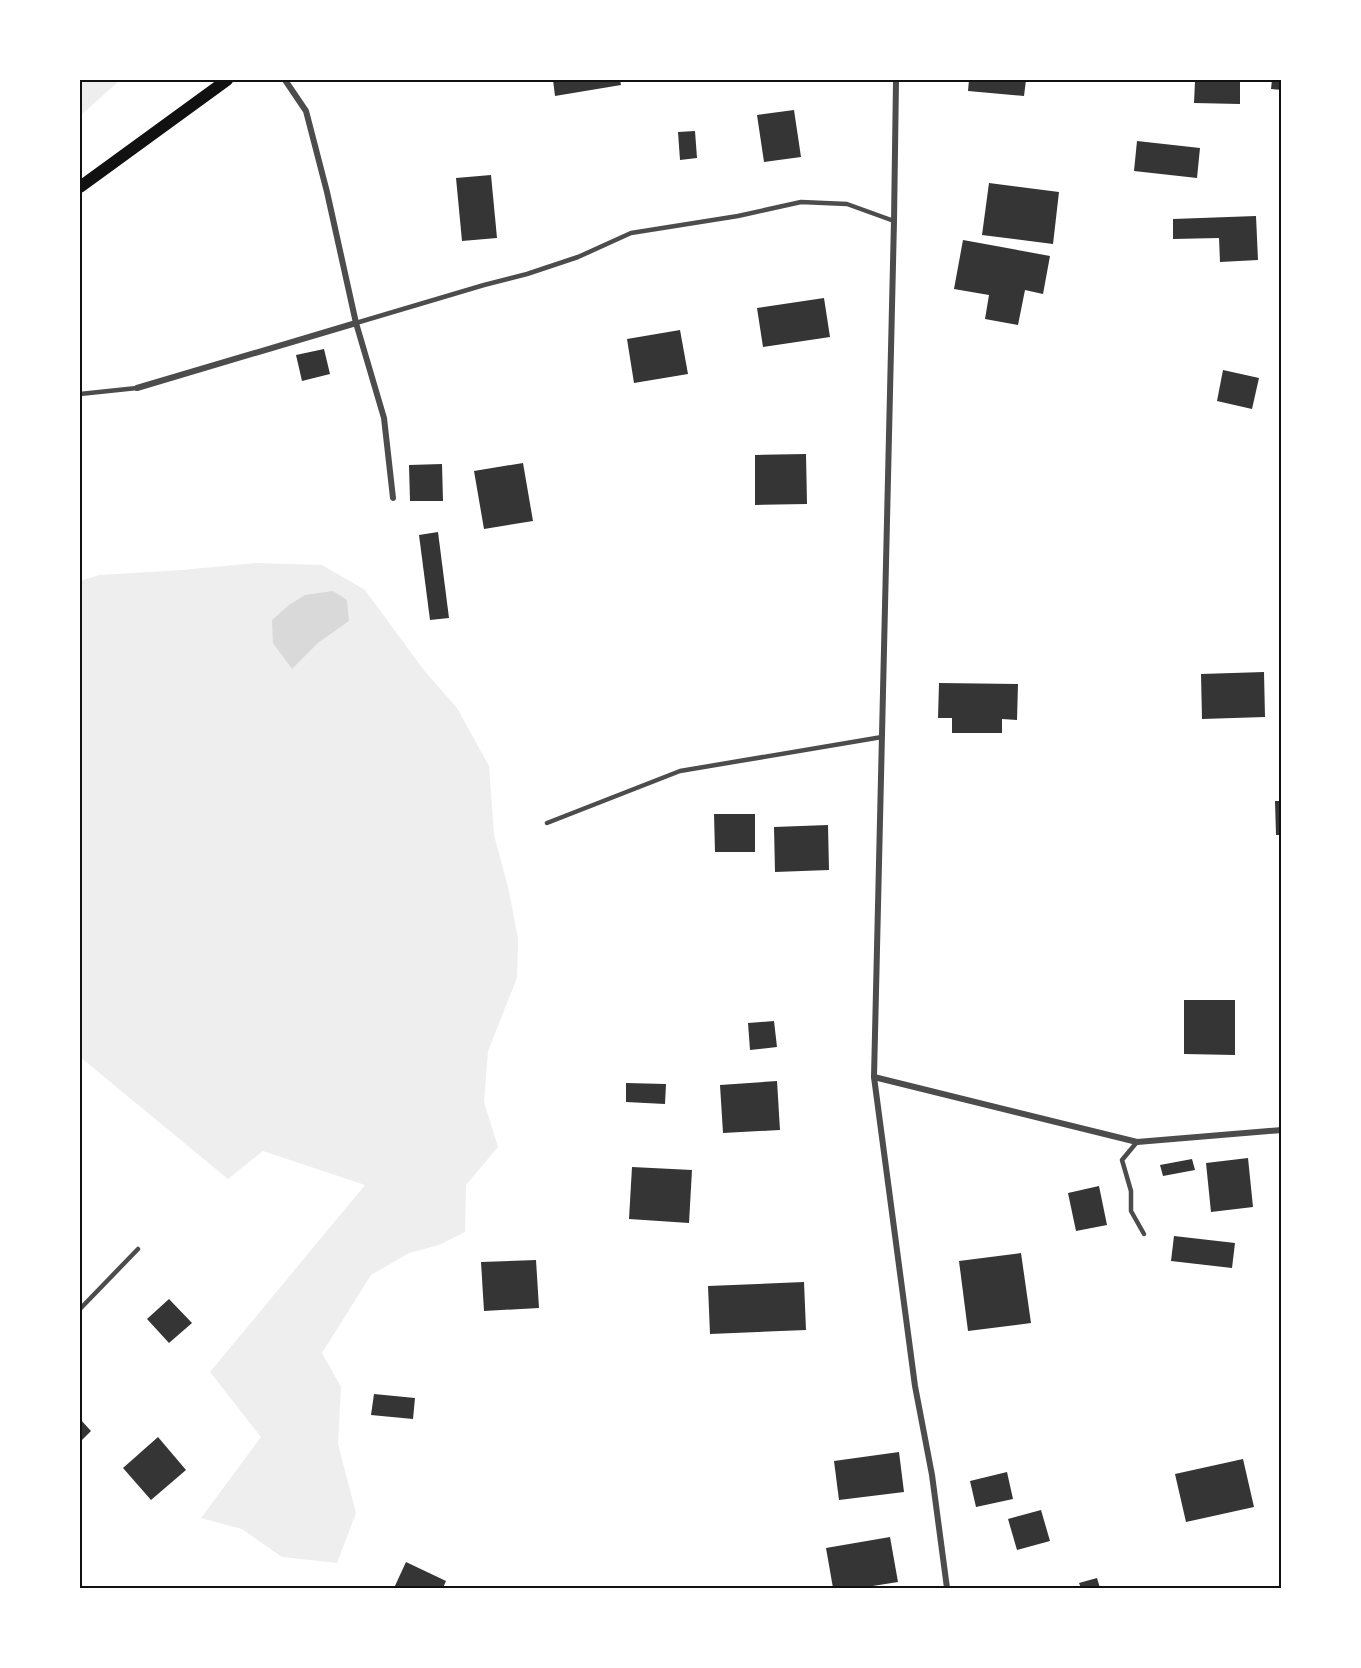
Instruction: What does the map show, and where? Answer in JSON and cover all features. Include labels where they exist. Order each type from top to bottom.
[{"type":"main road","points":[[80,187],[227,80]]},
{"type":"street","points":[[285,80],[306,111],[327,192],[356,323],[384,418],[393,498]]},
{"type":"street","points":[[896,80],[874,1077],[915,1386],[932,1475],[947,1588]]},
{"type":"street","points":[[137,388],[356,323]]},
{"type":"street","points":[[874,1077],[1137,1142],[1281,1130]]},
{"type":"lane","points":[[356,323],[578,257],[631,233],[728,218],[801,202],[847,204],[894,221]]},
{"type":"lane","points":[[80,394],[137,388]]},
{"type":"lane","points":[[548,824],[680,771],[882,738]]},
{"type":"lane","points":[[1137,1142],[1122,1160],[1131,1191],[1131,1211],[1144,1234]]},
{"type":"lane","points":[[80,1309],[138,1250]]},
{"type":"shaded area","points":[[80,80],[120,80],[80,116]]},
{"type":"shaded area","points":[[257,563],[322,565],[365,590],[423,669],[457,708],[489,766],[494,835],[509,891],[518,939],[517,978],[488,1051],[484,1102],[498,1147],[466,1185],[465,1232],[439,1245],[409,1253],[371,1275],[322,1353],[341,1387],[338,1444],[356,1513],[337,1563],[282,1557],[242,1529],[201,1518],[261,1437],[210,1372],[365,1185],[263,1151],[228,1179],[80,1057],[80,581],[99,575]]},
{"type":"shaded area","points":[[333,591],[347,600],[349,621],[319,642],[292,669],[273,643],[272,620],[305,595]]},
{"type":"building","points":[[553,80],[620,80],[621,85],[555,96]]},
{"type":"building","points":[[969,80],[1026,80],[1024,96],[968,91]]},
{"type":"building","points":[[1272,80],[1282,80],[1282,90],[1271,89]]},
{"type":"building","points":[[1195,81],[1240,82],[1240,104],[1194,103]]},
{"type":"building","points":[[794,110],[801,157],[764,162],[757,115]]},
{"type":"building","points":[[695,131],[697,158],[680,160],[678,132]]},
{"type":"building","points":[[1137,141],[1200,148],[1197,178],[1134,171]]},
{"type":"building","points":[[491,175],[497,238],[462,241],[456,178]]},
{"type":"building","points":[[989,183],[1059,192],[1053,244],[982,235]]},
{"type":"building","points":[[1256,216],[1258,260],[1220,262],[1219,238],[1173,239],[1173,219]]},
{"type":"building","points":[[963,240],[1050,256],[1043,294],[1025,290],[1018,325],[985,319],[989,295],[954,289]]},
{"type":"building","points":[[824,298],[830,337],[763,347],[757,308]]},
{"type":"building","points":[[680,330],[688,374],[634,383],[627,339]]},
{"type":"building","points":[[324,349],[330,374],[302,381],[296,355]]},
{"type":"building","points":[[1223,370],[1259,378],[1252,409],[1217,401]]},
{"type":"building","points":[[806,454],[807,504],[755,505],[755,455]]},
{"type":"building","points":[[523,463],[533,521],[484,529],[474,471]]},
{"type":"building","points":[[442,464],[443,501],[410,501],[409,465]]},
{"type":"building","points":[[438,532],[449,618],[430,620],[419,535]]},
{"type":"building","points":[[1264,672],[1265,717],[1202,719],[1201,674]]},
{"type":"building","points":[[939,683],[1018,684],[1017,720],[1002,719],[1002,733],[952,733],[952,718],[938,718]]},
{"type":"building","points":[[1275,801],[1282,801],[1282,835],[1276,835]]},
{"type":"building","points":[[714,814],[755,814],[755,852],[715,852]]},
{"type":"building","points":[[828,825],[829,870],[775,872],[774,827]]},
{"type":"building","points":[[1184,1000],[1235,1000],[1235,1055],[1184,1054]]},
{"type":"building","points":[[774,1021],[777,1047],[750,1050],[748,1023]]},
{"type":"building","points":[[777,1081],[780,1130],[723,1133],[720,1085]]},
{"type":"building","points":[[626,1083],[666,1084],[665,1104],[626,1102]]},
{"type":"building","points":[[1248,1158],[1253,1207],[1211,1212],[1206,1163]]},
{"type":"building","points":[[1192,1159],[1195,1170],[1163,1176],[1160,1165]]},
{"type":"building","points":[[632,1167],[692,1170],[689,1223],[629,1219]]},
{"type":"building","points":[[1099,1186],[1107,1225],[1076,1231],[1068,1193]]},
{"type":"building","points":[[1174,1236],[1235,1243],[1232,1268],[1171,1261]]},
{"type":"building","points":[[1021,1253],[1031,1323],[968,1331],[959,1261]]},
{"type":"building","points":[[536,1260],[539,1308],[484,1311],[481,1262]]},
{"type":"building","points":[[804,1282],[806,1330],[710,1334],[708,1286]]},
{"type":"building","points":[[169,1299],[192,1323],[169,1343],[147,1319]]},
{"type":"building","points":[[374,1394],[415,1398],[413,1419],[371,1415]]},
{"type":"building","points":[[80,1419],[91,1431],[80,1442]]},
{"type":"building","points":[[158,1437],[186,1470],[151,1500],[123,1468]]},
{"type":"building","points":[[899,1452],[904,1492],[839,1500],[834,1461]]},
{"type":"building","points":[[1243,1459],[1254,1507],[1186,1522],[1175,1474]]},
{"type":"building","points":[[1007,1472],[1013,1499],[976,1507],[970,1481]]},
{"type":"building","points":[[1041,1510],[1050,1541],[1017,1550],[1008,1519]]},
{"type":"building","points":[[890,1537],[898,1582],[860,1588],[833,1588],[826,1548]]},
{"type":"building","points":[[406,1562],[446,1581],[443,1588],[394,1588]]},
{"type":"building","points":[[1097,1578],[1100,1588],[1081,1588],[1079,1583]]}]
